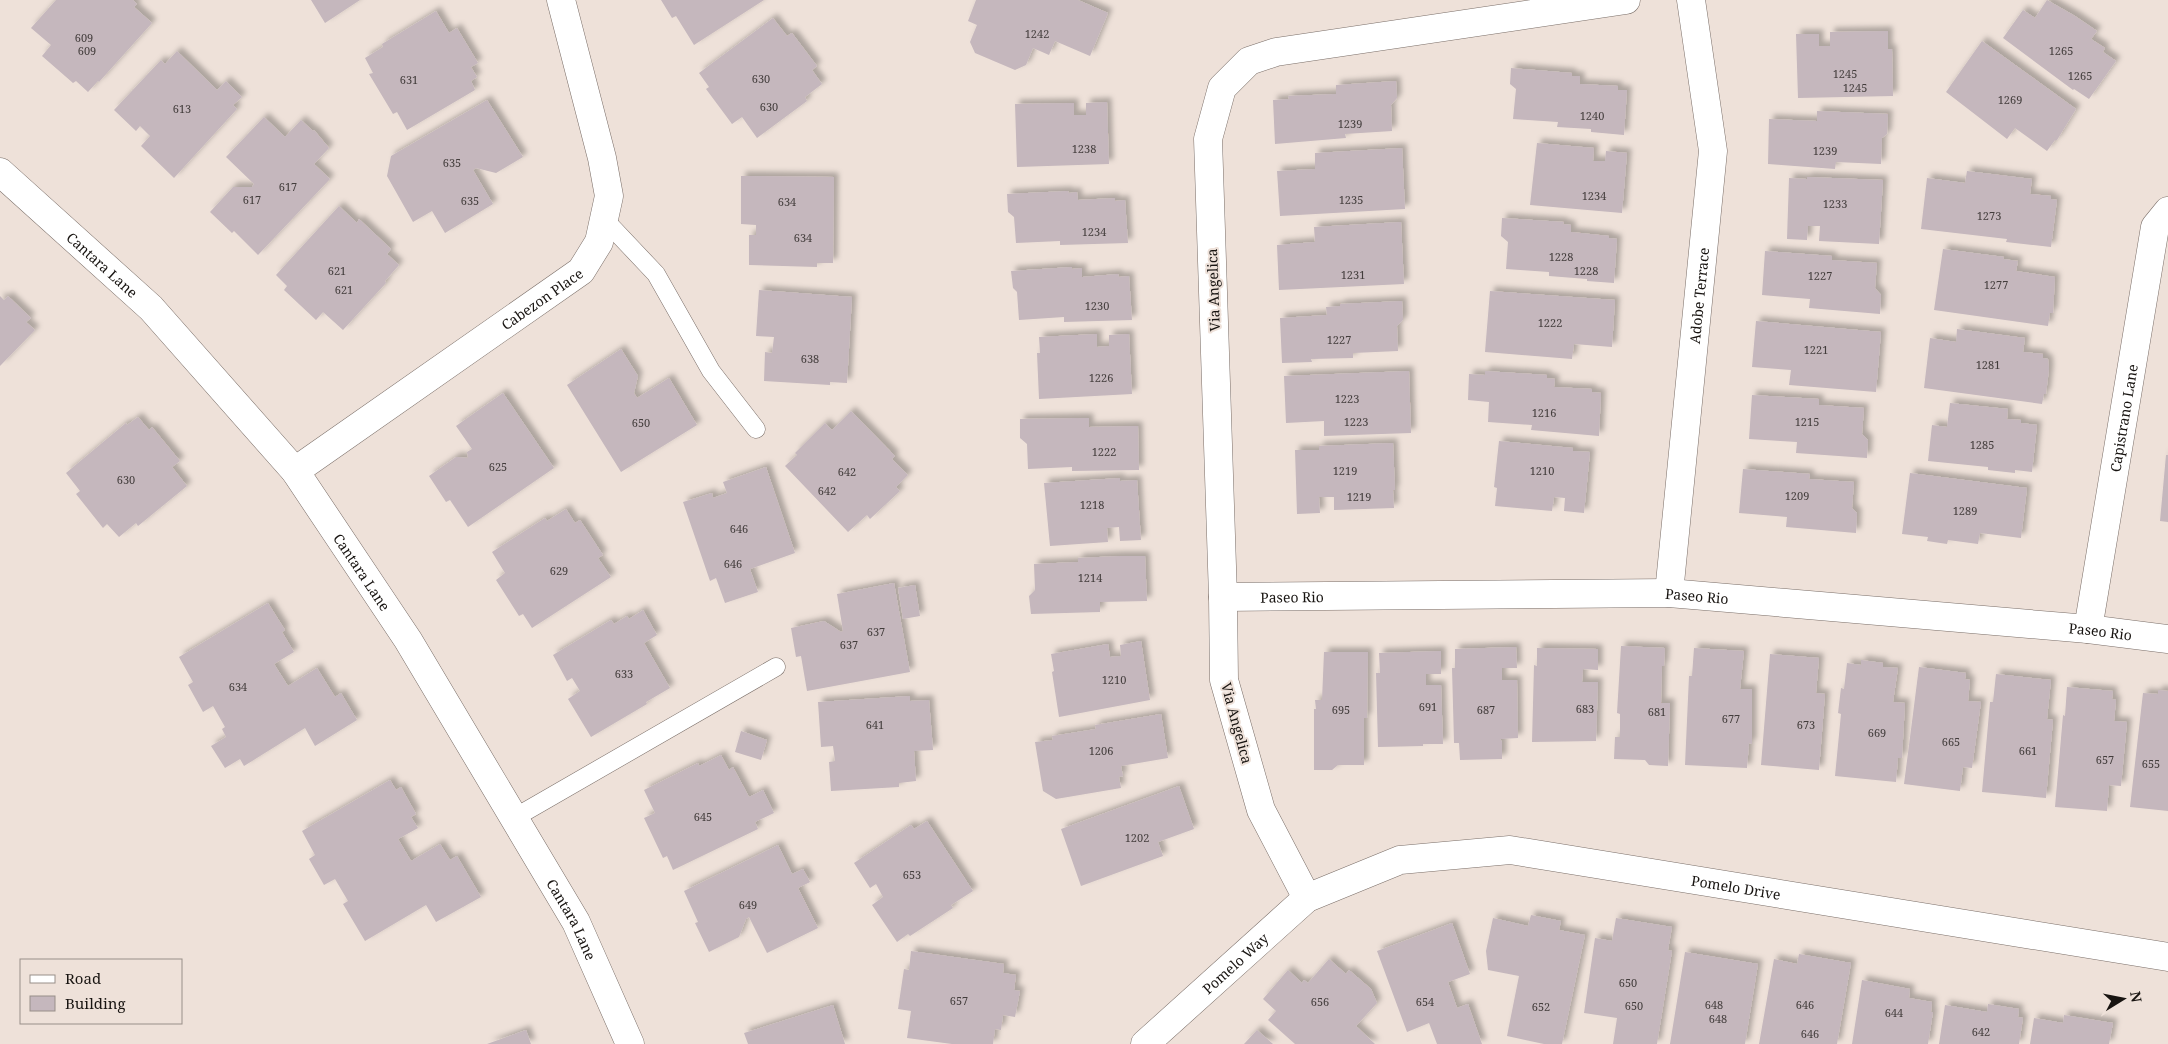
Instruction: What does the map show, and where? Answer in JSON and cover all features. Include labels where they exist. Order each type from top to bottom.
[{"type":"street","name":"Cabezon Place","points":[[295,471],[581,271],[599,242],[609,196],[602,158],[561,0]]},
{"type":"street","name":"Via Angelica","points":[[1307,898],[1261,810],[1224,680],[1208,139],[1222,88],[1249,62],[1276,52],[1626,0]]},
{"type":"street","name":"Adobe Terrace","points":[[1669,593],[1713,151],[1690,0]]},
{"type":"street","name":"Cantara Lane","points":[[0,172],[151,308],[295,471],[408,640],[576,922],[630,1044]]},
{"type":"street","name":"Capistrano Lane","points":[[2088,629],[2155,227],[2168,211]]},
{"type":"street","name":"Paseo Rio","points":[[1223,597],[1669,593],[2088,629],[2168,639]]},
{"type":"street","name":"Pomelo Drive","points":[[1307,898],[1400,860],[1510,850],[2168,957]]},
{"type":"street","name":"Pomelo Way","points":[[1154,1036],[1307,898]]},
{"type":"lane","points":[[604,219],[656,274],[711,371],[756,429]]},
{"type":"lane","points":[[514,818],[776,667]]},
{"type":"building","points":[[56,0],[133,0],[137,4],[134,7],[152,23],[88,92],[76,81],[73,83],[42,56],[51,45],[31,28]]},
{"type":"building","points":[[311,0],[360,0],[325,23]]},
{"type":"building","points":[[661,0],[764,0],[694,45],[676,16],[672,18]]},
{"type":"building","points":[[976,0],[1078,0],[1108,13],[1090,56],[1055,41],[1049,55],[1033,48],[1026,65],[1015,70],[975,53],[970,42],[977,25],[968,21]]},
{"type":"building","points":[[2047,0],[2097,31],[2091,39],[2105,48],[2103,52],[2116,61],[2089,99],[2073,90],[2003,38],[2023,10],[2035,18]]},
{"type":"building","points":[[436,11],[449,33],[457,28],[478,63],[471,67],[477,77],[471,81],[475,90],[407,130],[397,112],[393,114],[369,74],[373,73],[365,58],[383,47],[382,44]]},
{"type":"building","points":[[773,18],[787,36],[792,33],[817,66],[812,70],[822,84],[805,97],[807,101],[757,138],[742,117],[732,124],[706,89],[709,87],[699,73]]},
{"type":"building","points":[[1888,31],[1888,49],[1892,49],[1893,96],[1798,98],[1796,34],[1819,34],[1819,46],[1830,46],[1830,32]]},
{"type":"building","points":[[1982,41],[2076,109],[2057,140],[2047,151],[2015,128],[2007,139],[1946,92]]},
{"type":"building","points":[[177,51],[217,90],[226,81],[242,97],[233,105],[237,109],[174,178],[141,146],[150,136],[140,126],[136,131],[114,110],[161,60],[165,64]]},
{"type":"building","points":[[1511,68],[1572,73],[1572,76],[1580,76],[1580,84],[1618,86],[1618,90],[1627,90],[1624,135],[1591,132],[1591,129],[1557,127],[1558,122],[1513,119],[1516,89],[1510,84]]},
{"type":"building","points":[[1396,81],[1397,98],[1391,105],[1392,131],[1345,134],[1346,138],[1275,144],[1273,100],[1289,99],[1288,96],[1336,94],[1336,85]]},
{"type":"building","points":[[487,100],[523,157],[496,173],[476,168],[473,170],[493,204],[445,233],[432,211],[413,222],[387,176],[391,156]]},
{"type":"building","points":[[1107,102],[1109,164],[1017,167],[1015,104],[1074,103],[1074,115],[1086,115],[1086,103]]},
{"type":"building","points":[[1817,111],[1888,114],[1887,134],[1882,138],[1881,164],[1836,162],[1835,169],[1768,164],[1769,119],[1817,121]]},
{"type":"building","points":[[264,117],[285,137],[301,120],[314,130],[329,148],[314,164],[330,179],[258,255],[234,231],[232,233],[210,212],[233,187],[252,187],[254,184],[226,157]]},
{"type":"building","points":[[1537,143],[1594,148],[1593,161],[1605,161],[1606,151],[1627,153],[1622,213],[1530,205]]},
{"type":"building","points":[[1402,148],[1405,209],[1280,216],[1277,171],[1315,169],[1315,153]]},
{"type":"building","points":[[1967,171],[2032,179],[2030,194],[2051,196],[2051,199],[2057,200],[2051,247],[2006,242],[2007,239],[1921,229],[1927,178],[1965,183]]},
{"type":"building","points":[[741,176],[834,177],[833,263],[817,263],[817,267],[749,265],[749,235],[756,235],[756,225],[741,224]]},
{"type":"building","points":[[1807,177],[1883,180],[1879,244],[1819,241],[1820,226],[1808,226],[1807,240],[1787,239],[1789,178],[1807,179]]},
{"type":"building","points":[[1068,191],[1069,193],[1077,192],[1078,200],[1115,198],[1115,201],[1125,200],[1128,243],[1060,245],[1060,241],[1016,243],[1014,217],[1008,212],[1007,194]]},
{"type":"building","points":[[339,206],[357,223],[359,219],[391,249],[387,254],[399,265],[385,281],[386,283],[343,330],[323,312],[316,320],[284,290],[287,286],[276,275]]},
{"type":"building","points":[[1502,218],[1564,222],[1563,224],[1571,225],[1571,232],[1609,236],[1609,238],[1617,239],[1614,283],[1549,276],[1549,272],[1506,269],[1508,242],[1501,236]]},
{"type":"building","points":[[1401,222],[1404,284],[1279,290],[1277,245],[1315,242],[1314,227]]},
{"type":"building","points":[[1943,249],[2004,257],[2003,259],[2018,261],[2016,271],[2055,277],[2053,313],[2050,313],[2048,326],[1934,310]]},
{"type":"building","points":[[1765,251],[1832,256],[1832,260],[1877,263],[1875,288],[1881,295],[1880,314],[1809,308],[1810,299],[1762,295]]},
{"type":"building","points":[[1072,267],[1072,269],[1082,268],[1082,277],[1118,274],[1119,277],[1129,276],[1132,320],[1064,322],[1064,317],[1019,320],[1017,292],[1013,288],[1011,271]]},
{"type":"building","points":[[759,290],[852,297],[847,383],[830,382],[830,385],[764,381],[765,352],[772,353],[774,337],[756,336]]},
{"type":"building","points":[[1490,291],[1615,300],[1612,347],[1574,344],[1572,359],[1485,352]]},
{"type":"building","points":[[0,296],[4,300],[8,296],[31,318],[26,322],[35,330],[0,366]]},
{"type":"building","points":[[1402,301],[1403,320],[1397,326],[1398,351],[1353,353],[1353,358],[1311,359],[1312,362],[1282,363],[1280,318],[1327,315],[1326,307],[1340,306],[1340,304]]},
{"type":"building","points":[[1756,321],[1881,332],[1876,392],[1789,385],[1791,370],[1752,367]]},
{"type":"building","points":[[1957,329],[2025,338],[2023,352],[2043,354],[2043,358],[2048,359],[2049,369],[2046,394],[2044,394],[2042,404],[1924,388],[1930,338],[1956,342]]},
{"type":"building","points":[[1097,334],[1097,347],[1109,346],[1109,335],[1129,334],[1132,394],[1039,399],[1037,353],[1040,353],[1039,337]]},
{"type":"building","points":[[621,349],[638,376],[634,393],[637,398],[669,378],[697,425],[621,472],[567,385]]},
{"type":"building","points":[[1409,371],[1411,433],[1324,436],[1324,421],[1286,423],[1284,376]]},
{"type":"building","points":[[1485,371],[1547,375],[1547,378],[1555,379],[1554,387],[1592,389],[1592,392],[1601,393],[1599,436],[1531,430],[1532,425],[1488,422],[1489,402],[1468,400],[1469,374],[1485,375]]},
{"type":"building","points":[[503,393],[554,468],[468,527],[450,500],[446,502],[429,476],[456,457],[468,458],[467,452],[472,449],[456,426]]},
{"type":"building","points":[[1752,395],[1819,399],[1819,405],[1864,408],[1862,434],[1868,440],[1867,458],[1796,453],[1797,442],[1749,439]]},
{"type":"building","points":[[1950,403],[2008,409],[2007,419],[2021,420],[2021,423],[2037,425],[2032,472],[2015,470],[2015,473],[1988,470],[1988,467],[1928,461],[1932,425],[1947,427]]},
{"type":"building","points":[[851,411],[895,456],[892,459],[908,475],[896,487],[900,491],[870,519],[867,515],[848,532],[785,466],[797,455],[795,453],[825,423],[832,430]]},
{"type":"building","points":[[138,417],[149,430],[152,427],[180,461],[172,467],[187,486],[138,526],[136,523],[119,537],[107,524],[103,528],[76,494],[80,491],[66,473],[126,423],[127,425]]},
{"type":"building","points":[[1089,418],[1089,427],[1138,426],[1139,470],[1072,471],[1072,467],[1028,469],[1027,444],[1020,438],[1020,419]]},
{"type":"building","points":[[1499,441],[1573,448],[1573,451],[1590,452],[1584,513],[1564,511],[1565,498],[1554,497],[1552,511],[1495,506],[1497,488],[1494,487]]},
{"type":"building","points":[[1393,443],[1394,508],[1334,510],[1334,497],[1319,497],[1320,513],[1297,514],[1295,450],[1319,450],[1319,446]]},
{"type":"building","points":[[2166,455],[2168,455],[2168,522],[2160,521]]},
{"type":"building","points":[[766,467],[795,553],[750,569],[758,592],[725,603],[716,578],[710,581],[683,502],[712,493],[713,498],[727,493],[723,482]]},
{"type":"building","points":[[1743,469],[1810,474],[1809,479],[1854,482],[1852,508],[1857,513],[1856,533],[1786,527],[1787,517],[1739,513]]},
{"type":"building","points":[[1910,473],[2027,488],[2021,538],[1980,533],[1978,544],[1948,540],[1947,544],[1927,541],[1928,537],[1902,534]]},
{"type":"building","points":[[1120,478],[1120,481],[1137,480],[1141,540],[1120,541],[1119,527],[1107,528],[1108,542],[1050,546],[1044,483]]},
{"type":"building","points":[[566,509],[575,523],[580,520],[603,555],[598,558],[611,577],[532,628],[523,614],[519,616],[496,580],[505,573],[492,552],[545,518],[547,521]]},
{"type":"building","points":[[1145,556],[1147,601],[1100,602],[1100,612],[1031,614],[1029,596],[1035,590],[1034,564],[1078,562],[1078,558]]},
{"type":"building","points":[[894,583],[910,672],[807,691],[801,656],[796,657],[791,628],[824,621],[841,632],[843,631],[837,594]]},
{"type":"building","points":[[915,585],[920,616],[903,619],[898,588]]},
{"type":"building","points":[[268,603],[285,630],[282,632],[294,652],[274,664],[288,686],[317,668],[335,697],[341,693],[357,720],[315,746],[305,728],[244,766],[240,759],[225,768],[211,746],[226,737],[222,729],[225,727],[213,706],[203,712],[188,685],[193,682],[179,657]]},
{"type":"building","points":[[643,610],[657,635],[644,643],[670,688],[591,737],[568,699],[580,691],[572,678],[567,681],[553,655],[611,620],[614,624],[627,616],[629,619]]},
{"type":"building","points":[[1141,641],[1150,700],[1059,717],[1051,654],[1108,644],[1110,657],[1121,656],[1120,645]]},
{"type":"building","points":[[1621,646],[1665,648],[1664,666],[1662,666],[1661,703],[1670,703],[1668,766],[1649,765],[1645,760],[1614,759],[1615,737],[1620,737],[1620,714],[1617,713]]},
{"type":"building","points":[[1516,647],[1517,668],[1502,668],[1502,680],[1517,680],[1518,738],[1500,739],[1502,742],[1502,759],[1460,760],[1459,743],[1454,743],[1452,668],[1455,668],[1455,649]]},
{"type":"building","points":[[1537,648],[1598,649],[1598,670],[1583,669],[1582,682],[1598,682],[1596,741],[1532,742],[1534,665],[1537,666]]},
{"type":"building","points":[[1694,648],[1744,651],[1740,689],[1752,689],[1752,744],[1749,743],[1747,768],[1685,765],[1689,676],[1692,676]]},
{"type":"building","points":[[1441,651],[1441,674],[1426,674],[1426,685],[1441,685],[1443,744],[1378,747],[1376,673],[1380,673],[1379,653]]},
{"type":"building","points":[[1324,652],[1368,652],[1367,718],[1364,718],[1364,765],[1338,765],[1332,770],[1314,770],[1314,709],[1316,709],[1315,700],[1322,700]]},
{"type":"building","points":[[1770,654],[1819,658],[1816,693],[1825,694],[1819,770],[1761,765]]},
{"type":"building","points":[[1861,660],[1883,663],[1883,667],[1898,668],[1893,702],[1905,703],[1902,758],[1898,758],[1896,782],[1835,776],[1841,714],[1838,713],[1841,688],[1844,689],[1847,663],[1861,665]]},
{"type":"building","points":[[1919,667],[1966,673],[1965,679],[1970,680],[1968,701],[1981,702],[1972,768],[1963,767],[1960,791],[1904,784]]},
{"type":"building","points":[[1996,674],[2051,680],[2047,719],[2053,720],[2046,798],[1982,792],[1990,702],[1993,702]]},
{"type":"building","points":[[2067,687],[2113,691],[2112,699],[2116,700],[2114,721],[2127,722],[2121,786],[2109,785],[2107,811],[2055,807]]},
{"type":"building","points":[[2158,690],[2168,691],[2168,811],[2130,807],[2143,693],[2158,694]]},
{"type":"building","points":[[910,696],[910,701],[929,700],[933,750],[914,751],[916,781],[899,783],[899,787],[831,791],[829,762],[835,761],[833,746],[821,747],[818,702]]},
{"type":"building","points":[[1161,714],[1168,758],[1121,766],[1123,776],[1119,777],[1121,788],[1056,799],[1043,791],[1035,742],[1053,740],[1052,736],[1096,729],[1095,725]]},
{"type":"building","points":[[741,731],[767,740],[761,760],[735,752]]},
{"type":"building","points":[[721,755],[729,770],[733,767],[749,797],[763,790],[774,813],[755,822],[758,829],[673,870],[667,856],[663,858],[644,818],[655,813],[644,790],[698,763],[699,766]]},
{"type":"building","points":[[390,780],[396,790],[401,787],[416,814],[411,817],[418,828],[398,839],[411,861],[440,844],[450,860],[457,856],[481,897],[436,922],[426,905],[365,941],[343,904],[348,901],[335,879],[324,885],[309,859],[315,855],[302,831]]},
{"type":"building","points":[[1179,786],[1194,829],[1158,842],[1163,856],[1081,886],[1061,829]]},
{"type":"building","points":[[927,821],[973,891],[951,905],[953,908],[910,936],[908,934],[897,942],[872,905],[883,897],[876,884],[870,888],[854,863],[911,825],[914,829]]},
{"type":"building","points":[[778,845],[792,874],[803,869],[810,882],[798,888],[818,928],[767,953],[749,917],[746,919],[739,937],[709,952],[695,923],[698,922],[684,891]]},
{"type":"building","points":[[1531,915],[1561,921],[1559,930],[1585,935],[1562,1044],[1544,1044],[1507,1036],[1519,976],[1488,970],[1486,951],[1493,918],[1528,926]]},
{"type":"building","points":[[1616,918],[1672,927],[1668,950],[1672,951],[1657,1044],[1613,1044],[1617,1018],[1584,1013],[1595,938],[1612,941]]},
{"type":"building","points":[[1452,923],[1470,974],[1448,982],[1457,1008],[1468,1004],[1482,1044],[1437,1044],[1429,1023],[1407,1032],[1377,951]]},
{"type":"building","points":[[911,951],[1004,964],[1003,973],[1016,975],[1014,990],[1020,991],[1015,1017],[1003,1015],[1001,1030],[995,1029],[993,1044],[952,1044],[907,1038],[911,1011],[898,1009],[904,969],[909,970]]},
{"type":"building","points":[[1685,952],[1758,964],[1745,1044],[1670,1044]]},
{"type":"building","points":[[1799,954],[1851,963],[1837,1044],[1759,1044],[1774,959],[1797,964]]},
{"type":"building","points":[[1329,959],[1346,974],[1349,970],[1371,989],[1377,1003],[1356,1026],[1375,1044],[1295,1044],[1268,1020],[1276,1011],[1263,999],[1288,970],[1302,983],[1304,980],[1308,983]]},
{"type":"building","points":[[1862,980],[1910,989],[1909,998],[1932,1002],[1931,1012],[1933,1012],[1928,1044],[1852,1044]]},
{"type":"building","points":[[1988,1004],[2019,1009],[2018,1017],[2023,1018],[2019,1044],[1939,1044],[1945,1005],[1987,1012]]},
{"type":"building","points":[[833,1005],[845,1044],[748,1044],[744,1033]]},
{"type":"building","points":[[2064,1015],[2113,1023],[2109,1044],[2030,1044],[2034,1018],[2063,1023]]},
{"type":"building","points":[[526,1030],[531,1044],[487,1044]]},
{"type":"building","points":[[1257,1030],[1273,1044],[1244,1044]]}]
